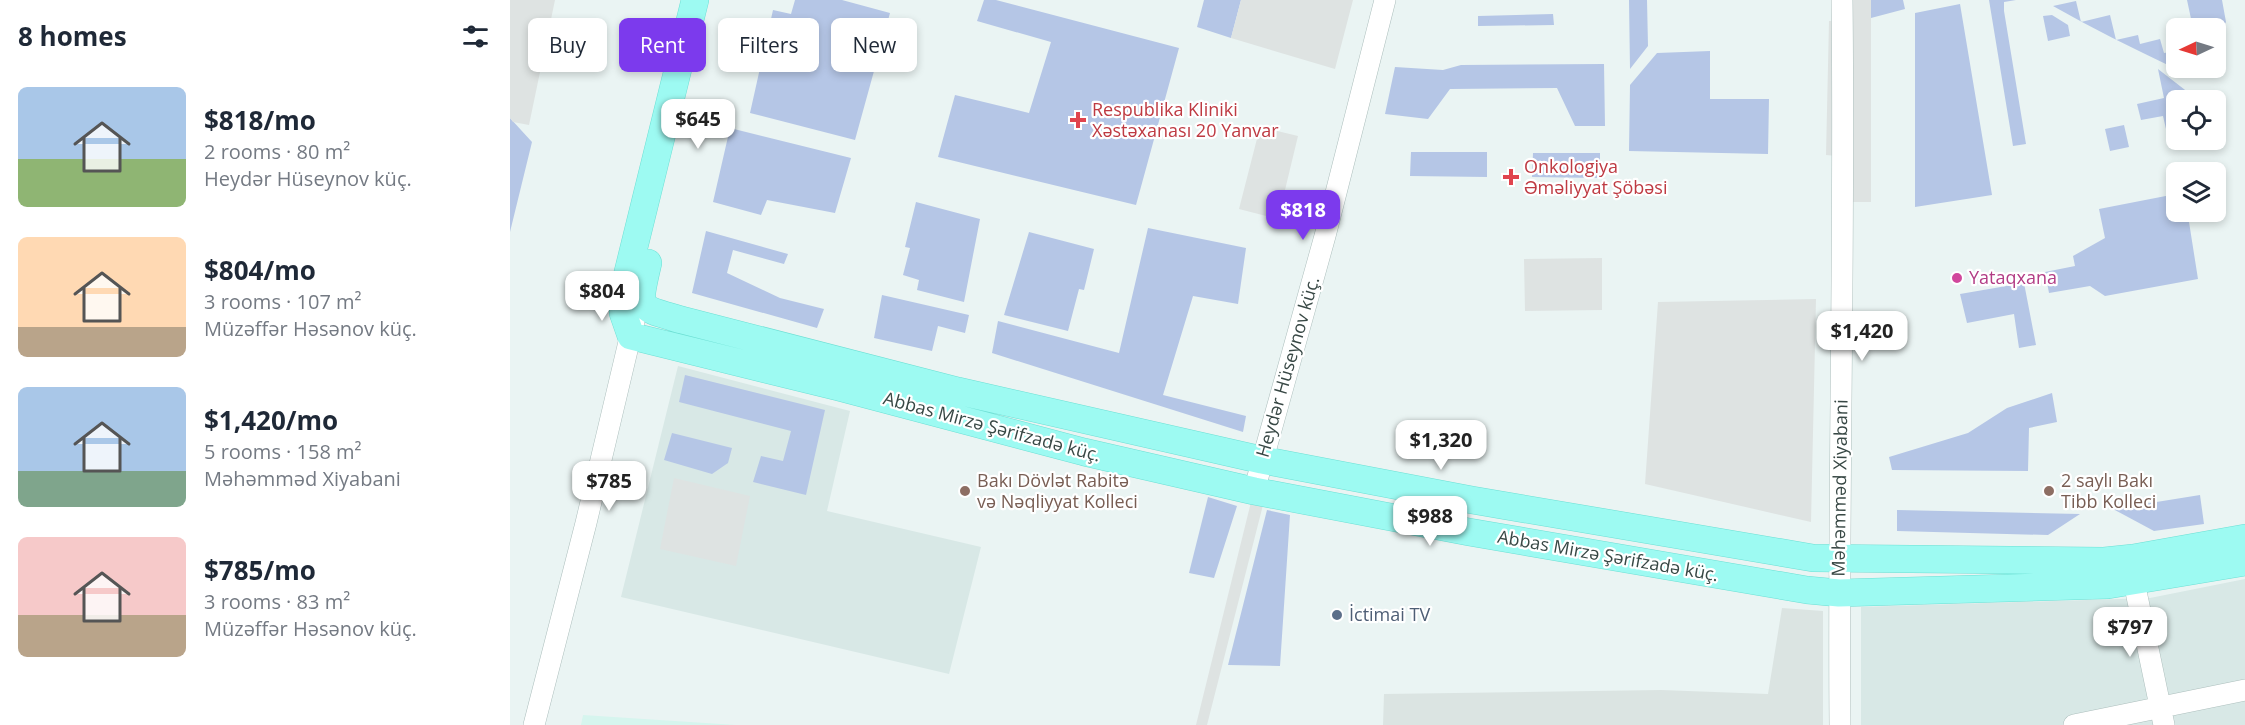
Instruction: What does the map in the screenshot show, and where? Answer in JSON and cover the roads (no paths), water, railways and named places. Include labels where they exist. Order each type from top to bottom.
[{"type":"main road","points":[[632,314],[695,0]]},
{"type":"main road","points":[[632,314],[713,0]]},
{"type":"main road","name":"Abbas Mirzə Şərifzadə küç.","points":[[632,314],[1262,460],[1472,500],[1813,558],[2104,561],[2245,538]]},
{"type":"main road","name":"Abbas Mirzə Şərifzadə küç.","points":[[632,314],[838,387],[1084,452],[1254,490],[1469,532],[1807,590],[1839,592],[2108,585],[2245,562]]},
{"type":"street","name":"Heydər Hüseynov küç.","points":[[1254,490],[1325,236],[1385,0]]},
{"type":"street","name":"Məhəmməd Xiyabani","points":[[1840,725],[1839,560],[1844,164],[1842,0]]},
{"type":"street","points":[[521,725],[632,314]]},
{"type":"street","points":[[534,725],[632,314]]},
{"type":"street","points":[[2134,582],[2162,716]]},
{"type":"street","points":[[2074,725],[2162,716],[2245,690]]},
{"type":"place","name":"Respublika Kliniki Xəstəxanası 20 Yanvar","points":[[1078,120]]},
{"type":"place","name":"Onkologiya Əməliyyat Şöbəsi","points":[[1511,177]]},
{"type":"place","name":"Yataqxana","points":[[1957,278]]},
{"type":"place","name":"Bakı Dövlət Rabitə və Nəqliyyat Kolleci","points":[[965,491]]},
{"type":"place","name":"2 saylı Bakı Tibb Kolleci","points":[[2049,491]]},
{"type":"place","name":"İctimai TV","points":[[1337,615]]}]
